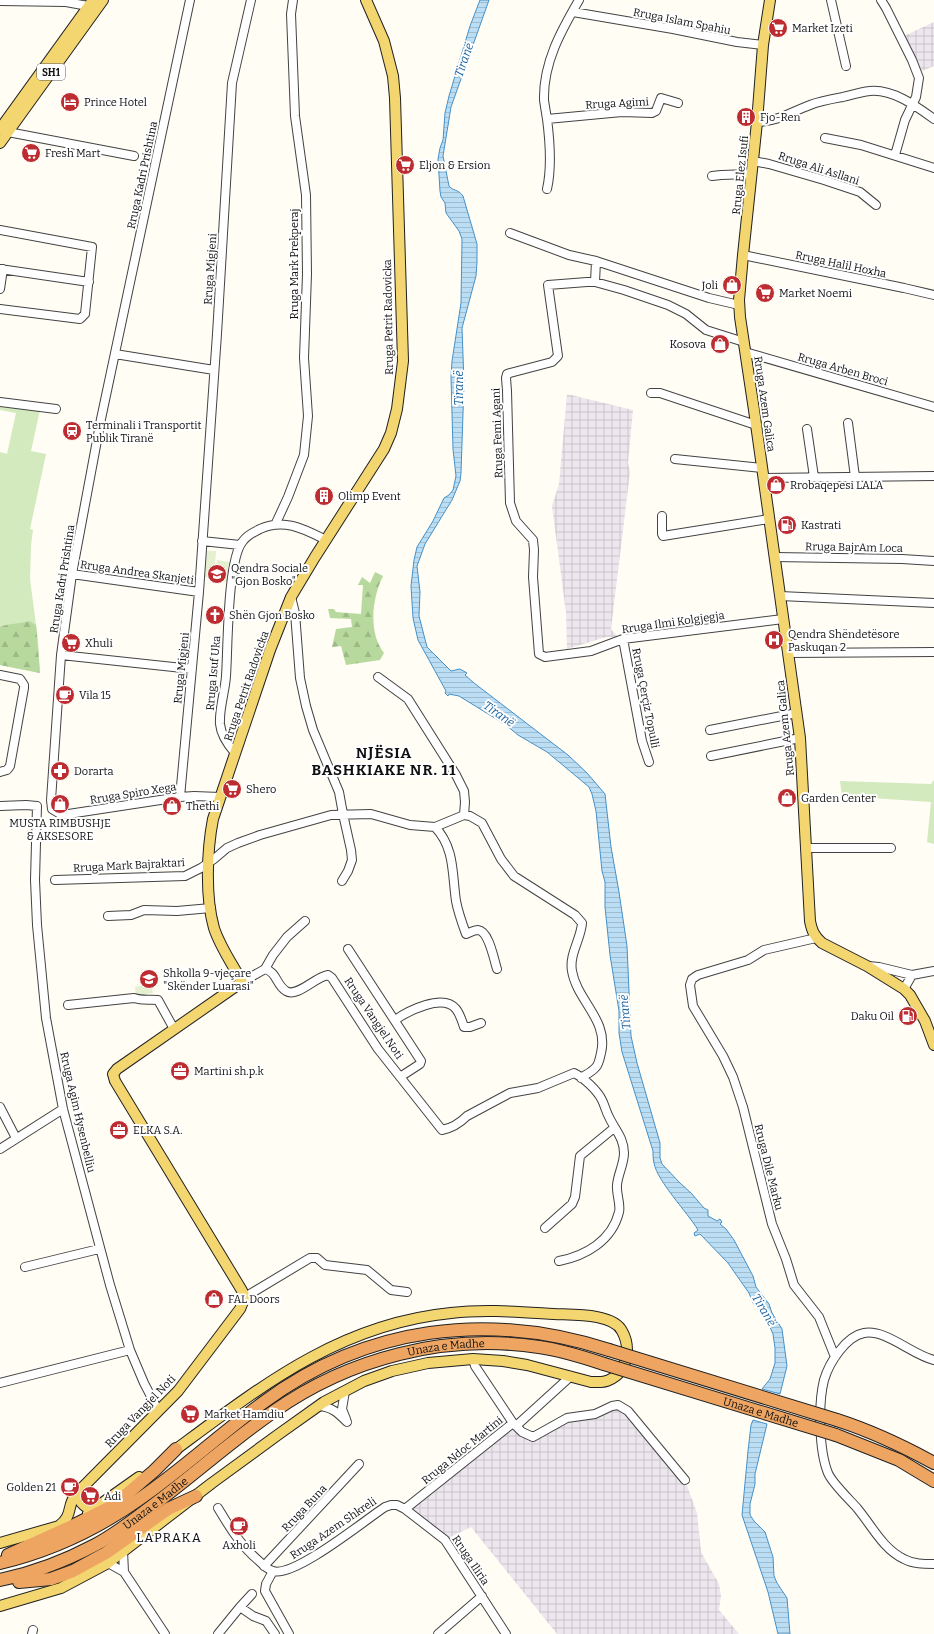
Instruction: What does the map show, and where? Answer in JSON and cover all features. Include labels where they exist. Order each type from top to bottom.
[{"type":"highway","name":"Unaza e Madhe","points":[[3,1558],[43,1550],[87,1531],[139,1500],[266,1400],[315,1370],[353,1352],[380,1343],[444,1330],[476,1328],[516,1330],[549,1334],[609,1350],[860,1427],[911,1450],[934,1463]]},
{"type":"highway","name":"Unaza e Madhe","points":[[1,1585],[19,1576],[50,1566],[111,1536],[170,1494],[273,1411],[312,1387],[357,1367],[411,1351],[469,1344],[498,1344],[538,1347],[565,1352],[836,1435],[900,1460],[934,1481]]},
{"type":"highway","points":[[3,1558],[114,1505],[154,1471],[176,1449]]},
{"type":"highway","points":[[1,1585],[58,1577],[80,1568],[106,1553],[168,1509],[196,1496]]},
{"type":"highway","points":[[19,1582],[78,1560],[97,1548],[111,1536]]},
{"type":"main road","name":"SH1","points":[[4,130],[103,0]]},
{"type":"main road","name":"Rruga Petrit Radovicka","points":[[242,982],[214,928],[211,908],[209,863],[209,842],[213,819],[270,650],[291,597],[384,449],[391,433],[397,409],[403,361],[394,86],[384,41],[366,0]]},
{"type":"main road","name":"Rruga Elez Isufi","points":[[744,347],[739,305],[763,45],[770,0]]},
{"type":"main road","name":"SH1","points":[[0,143],[4,130],[91,3]]},
{"type":"main road","name":"Rruga Azem Galica","points":[[744,347],[797,713],[800,738],[810,921],[812,931],[816,938]]},
{"type":"main road","points":[[816,938],[837,952],[867,966],[904,989],[917,1006],[932,1033],[934,1045]]},
{"type":"main road","points":[[242,982],[117,1069],[113,1074],[115,1081],[245,1297]]},
{"type":"main road","name":"Rruga Vangjel Noti","points":[[77,1493],[178,1391],[240,1309],[245,1297]]},
{"type":"main road","points":[[0,1543],[59,1526],[96,1508],[224,1413],[300,1363],[354,1336],[397,1322],[452,1313],[506,1312],[584,1316],[609,1320],[616,1323],[622,1330],[627,1348],[624,1366],[618,1374],[610,1380],[601,1382],[591,1382],[527,1365],[473,1360],[428,1363],[392,1371],[364,1381],[319,1406],[196,1496],[108,1563],[61,1588],[0,1606]]},
{"type":"main road","points":[[77,1493],[82,1504],[88,1508],[96,1508]]},
{"type":"main road","points":[[59,1526],[68,1517],[71,1502],[77,1493]]},
{"type":"street","name":"Rruga Kadri Prishtina","points":[[52,809],[61,655],[72,574],[115,354],[190,0]]},
{"type":"street","name":"Rruga Migjeni","points":[[180,797],[182,762],[199,592],[232,83],[251,0]]},
{"type":"street","name":"Rruga Mark Prekperaj","points":[[276,523],[304,455],[308,416],[304,358],[307,274],[306,195],[295,116],[291,14],[293,0]]},
{"type":"street","points":[[547,189],[550,155],[544,93],[546,74],[556,41],[579,0]]},
{"type":"street","points":[[831,0],[846,66]]},
{"type":"street","points":[[881,0],[919,78],[918,88],[905,120],[895,155]]},
{"type":"street","points":[[0,1],[91,3]]},
{"type":"street","name":"Rruga Islam Spahiu","points":[[573,12],[673,29],[737,42],[763,45]]},
{"type":"street","points":[[757,122],[782,118],[817,103],[870,91],[881,91],[890,94],[912,105],[934,119]]},
{"type":"street","name":"Rruga Agimi","points":[[547,119],[622,112],[652,113],[656,110],[661,98],[678,103]]},
{"type":"street","points":[[4,130],[134,156]]},
{"type":"street","points":[[825,138],[861,145],[934,168]]},
{"type":"street","name":"Rruga Ali Asllani","points":[[753,161],[769,164],[860,192],[876,205]]},
{"type":"street","points":[[712,176],[751,174]]},
{"type":"street","points":[[0,230],[92,247],[85,314],[80,319],[0,309]]},
{"type":"street","points":[[510,233],[570,255],[596,261],[709,298],[739,305]]},
{"type":"street","name":"Rruga Halil Hoxha","points":[[743,254],[934,295]]},
{"type":"street","points":[[595,282],[596,261]]},
{"type":"street","points":[[0,289],[1,269],[89,282]]},
{"type":"street","name":"Rruga Arben Broci","points":[[548,285],[595,282],[651,298],[686,314],[706,330],[744,347],[934,407]]},
{"type":"street","name":"Rruga Femi Agani","points":[[533,540],[516,521],[510,503],[506,378],[507,374],[552,362],[558,356],[548,285]]},
{"type":"street","points":[[115,354],[214,370]]},
{"type":"street","points":[[651,393],[660,393],[756,425]]},
{"type":"street","points":[[0,402],[56,410]]},
{"type":"street","points":[[848,423],[855,477]]},
{"type":"street","points":[[807,430],[814,477]]},
{"type":"street","points":[[675,458],[763,473],[814,477],[934,476]]},
{"type":"street","points":[[662,516],[663,536],[769,519]]},
{"type":"street","points":[[202,541],[240,545],[243,540],[253,532],[276,523],[303,529],[326,540]]},
{"type":"street","name":"Rruga Ilmi Kolgjegja","points":[[533,540],[533,577],[538,654],[545,657],[590,651],[623,639],[783,619]]},
{"type":"street","name":"Rruga Isuf Uka","points":[[235,753],[225,741],[220,725],[220,712],[226,676],[228,627],[232,588],[236,555],[240,545]]},
{"type":"street","name":"Rruga BajrAm Loca","points":[[774,557],[934,561]]},
{"type":"street","name":"Rruga Andrea Skanjeti","points":[[72,574],[199,592]]},
{"type":"street","points":[[780,596],[934,603]]},
{"type":"street","points":[[291,597],[295,613],[300,678],[306,706],[339,792],[351,850],[352,860],[342,881]]},
{"type":"street","name":"Rruga Çerçiz Topulli","points":[[623,639],[642,741],[648,762]]},
{"type":"street","points":[[788,653],[934,652]]},
{"type":"street","points":[[61,655],[192,669]]},
{"type":"street","points":[[0,675],[20,679],[24,685],[10,766],[7,770],[0,772]]},
{"type":"street","points":[[378,677],[408,699],[456,775],[464,791],[464,815],[470,816],[482,823],[501,859],[514,876],[576,915],[582,923],[581,931],[574,949],[572,966],[575,980],[585,1001],[599,1022],[601,1028],[602,1050],[596,1068],[581,1078],[602,1099],[608,1116],[623,1141],[624,1155],[617,1188],[619,1212],[611,1230],[600,1243],[587,1253],[559,1261]]},
{"type":"street","points":[[710,730],[797,713]]},
{"type":"street","points":[[711,756],[800,738]]},
{"type":"street","name":"Rruga Spiro Xega","points":[[52,809],[62,815],[180,797],[220,797]]},
{"type":"street","name":"Rruga Agim Hysenbelliu","points":[[0,806],[37,806],[35,880],[37,925],[46,1018],[63,1109],[99,1249],[130,1350],[144,1383],[158,1410]]},
{"type":"street","name":"Rruga Mark Bajraktari","points":[[55,880],[185,876],[209,863],[227,848],[260,835],[331,814],[371,814],[410,825],[435,827],[464,815]]},
{"type":"street","points":[[435,827],[443,834],[453,862],[456,903],[466,934],[478,930],[483,932],[489,940],[497,969]]},
{"type":"street","points":[[806,848],[891,848]]},
{"type":"street","points":[[108,916],[131,915],[144,910],[177,911],[211,908]]},
{"type":"street","points":[[242,982],[265,969],[273,955],[288,937],[305,921]]},
{"type":"street","name":"Rruga Dile Marku","points":[[816,938],[764,950],[748,960],[698,975],[692,979],[690,993],[693,1006],[723,1056],[733,1077],[772,1224],[786,1259],[794,1285],[819,1317],[835,1357]]},
{"type":"street","points":[[348,949],[421,1061],[420,1064],[400,1077]]},
{"type":"street","points":[[867,966],[879,967],[912,975],[934,971]]},
{"type":"street","name":"Rruga Vangjel Noti","points":[[265,969],[270,970],[283,990],[294,993],[323,976],[328,975],[332,978],[378,1049],[442,1130],[450,1128],[467,1116],[510,1094],[538,1088],[574,1073],[581,1078]]},
{"type":"street","points":[[904,989],[912,975]]},
{"type":"street","points":[[68,1005],[134,998],[142,1001],[158,1000],[174,1029]]},
{"type":"street","points":[[395,1020],[415,1008],[438,1003],[453,1006],[457,1010],[464,1027],[470,1027],[481,1023]]},
{"type":"street","points":[[0,1107],[16,1138]]},
{"type":"street","points":[[0,1149],[63,1109]]},
{"type":"street","points":[[545,1228],[572,1204],[575,1197],[580,1156],[614,1128]]},
{"type":"street","points":[[25,1267],[99,1249]]},
{"type":"street","points":[[245,1297],[310,1258],[317,1258],[325,1265],[368,1270],[392,1290],[407,1292]]},
{"type":"street","points":[[934,1360],[916,1354],[884,1336],[872,1333],[863,1333],[855,1336],[844,1345],[835,1357],[824,1380],[820,1425],[821,1448],[829,1474],[890,1550],[905,1560],[917,1564],[934,1564]]},
{"type":"street","points":[[0,1383],[130,1350]]},
{"type":"street","points":[[473,1360],[475,1366],[514,1424],[571,1376]]},
{"type":"street","points":[[319,1406],[333,1409],[347,1422],[342,1409],[345,1391]]},
{"type":"street","name":"Rruga Ndoc Martini","points":[[405,1509],[514,1424],[522,1432],[534,1437],[567,1418],[595,1414],[612,1406],[618,1406],[628,1411],[684,1480]]},
{"type":"street","name":"Rruga Buna","points":[[264,1566],[359,1464]]},
{"type":"street","name":"Rruga Azem Shkreli","points":[[273,1571],[285,1572],[312,1558],[385,1507],[397,1505],[405,1509]]},
{"type":"street","points":[[218,1508],[240,1543],[264,1566],[273,1571],[266,1584],[265,1591],[289,1634]]},
{"type":"street","name":"Rruga Iliria","points":[[405,1509],[445,1540],[506,1634]]},
{"type":"street","points":[[123,1551],[124,1572]]},
{"type":"street","points":[[108,1563],[124,1572],[165,1634]]},
{"type":"street","points":[[218,1634],[252,1594]]},
{"type":"street","points":[[438,1634],[482,1596]]},
{"type":"street","points":[[240,1607],[253,1616],[266,1621],[275,1634]]},
{"type":"shaded area","points":[[934,22],[934,66],[922,71],[904,36]]},
{"type":"shaded area","points":[[567,394],[633,410],[628,463],[630,472],[611,629],[618,637],[606,637],[567,649],[566,613],[552,506],[559,484]]},
{"type":"shaded area","points":[[618,1405],[685,1480],[697,1513],[701,1552],[719,1584],[721,1596],[719,1610],[739,1634],[557,1634],[471,1527],[445,1540],[405,1509],[513,1423],[534,1437],[567,1418]]},
{"type":"green space","points":[[0,407],[40,410],[31,451],[46,454],[30,529],[33,530],[30,579],[38,640],[40,673],[0,665],[0,452],[7,454],[16,413],[0,410]]},
{"type":"green space","points":[[207,551],[216,551],[214,577],[205,577]]},
{"type":"green space","points":[[217,560],[229,562],[227,582],[215,580]]},
{"type":"green space","points":[[375,572],[383,576],[376,594],[373,615],[376,636],[384,653],[380,660],[346,665],[341,646],[332,647],[336,629],[352,627],[351,619],[330,618],[328,609],[334,609],[336,612],[361,614],[363,585],[358,585],[362,577],[370,583]]},
{"type":"green space","points":[[29,621],[36,625],[40,673],[0,665],[0,627]]},
{"type":"green space","points":[[934,780],[934,844],[927,842],[931,802],[842,796],[840,781],[931,784]]},
{"type":"green space","points":[[151,984],[153,993],[136,996],[135,987]]},
{"type":"water","name":"Tiranë","points":[[480,0],[489,0],[451,107],[443,156],[449,186],[463,196],[477,244],[476,276],[462,328],[464,383],[461,473],[460,481],[452,500],[425,544],[417,566],[420,592],[419,616],[427,647],[451,671],[460,669],[467,673],[465,675],[474,683],[568,755],[587,773],[605,794],[611,847],[627,946],[631,1036],[637,1063],[660,1143],[660,1158],[662,1164],[704,1208],[708,1210],[708,1216],[717,1221],[720,1219],[722,1222],[720,1224],[726,1229],[734,1240],[753,1276],[756,1287],[769,1304],[772,1313],[782,1329],[787,1366],[780,1394],[762,1389],[770,1379],[775,1363],[773,1334],[767,1320],[753,1303],[749,1293],[728,1263],[700,1234],[695,1236],[694,1233],[698,1230],[667,1188],[656,1170],[653,1151],[622,1052],[619,1033],[619,1011],[610,955],[605,907],[605,882],[602,871],[596,811],[589,787],[547,752],[518,735],[506,725],[459,696],[449,694],[448,696],[445,693],[446,691],[418,640],[413,618],[411,586],[417,547],[433,521],[444,498],[453,490],[456,476],[453,449],[451,377],[461,303],[462,239],[459,231],[446,213],[445,203],[441,197],[438,159],[443,140],[445,113],[449,96],[470,26]]},
{"type":"water","points":[[753,1420],[767,1424],[755,1474],[755,1484],[750,1504],[750,1515],[765,1532],[773,1557],[774,1576],[787,1598],[790,1634],[778,1634],[768,1592],[742,1515],[751,1425]]},
{"type":"place","name":"Market Izeti","points":[[778,28]]},
{"type":"place","name":"Prince Hotel","points":[[70,102]]},
{"type":"place","name":"Fjo-Ren","points":[[746,117]]},
{"type":"place","name":"Fresh Mart","points":[[31,153]]},
{"type":"place","name":"Eljon & Ersion","points":[[405,165]]},
{"type":"place","name":"Joli","points":[[732,285]]},
{"type":"place","name":"Market Noemi","points":[[765,293]]},
{"type":"place","name":"Kosova","points":[[720,344]]},
{"type":"place","name":"Terminali i Transportit Publik Tiranë","points":[[72,431]]},
{"type":"place","name":"Rrobaqepesi LALA","points":[[776,485]]},
{"type":"place","name":"Olimp Event","points":[[324,496]]},
{"type":"place","name":"Kastrati","points":[[787,525]]},
{"type":"place","name":"Qendra Sociale \"Gjon Bosko\"","points":[[217,574]]},
{"type":"place","name":"Shën Gjon Bosko","points":[[215,615]]},
{"type":"place","name":"Qendra Shëndetësore Paskuqan 2","points":[[774,640]]},
{"type":"place","name":"Xhuli","points":[[71,643]]},
{"type":"place","name":"Vila 15","points":[[65,695]]},
{"type":"place","name":"Dorarta","points":[[60,771]]},
{"type":"place","name":"Shero","points":[[232,789]]},
{"type":"place","name":"Garden Center","points":[[787,798]]},
{"type":"place","name":"MUSTA RIMBUSHJE & AKSESORE","points":[[60,804]]},
{"type":"place","name":"Thethi","points":[[172,806]]},
{"type":"place","name":"Shkolla 9-vjeçare \"Skënder Luarasi\"","points":[[149,979]]},
{"type":"place","name":"Daku Oil","points":[[908,1016]]},
{"type":"place","name":"Martini sh.p.k","points":[[180,1071]]},
{"type":"place","name":"ELKA S.A.","points":[[119,1130]]},
{"type":"place","name":"FAL Doors","points":[[214,1299]]},
{"type":"place","name":"Market Hamdiu","points":[[190,1414]]},
{"type":"place","name":"Golden 21","points":[[70,1487]]},
{"type":"place","name":"Adi","points":[[90,1496]]},
{"type":"place","name":"Axholi","points":[[239,1526]]},
{"type":"district","name":"NJËSIA BASHKIAKE NR. 11","points":[[384,762]]},
{"type":"district","name":"LAPRAKA","points":[[169,1537]]}]
